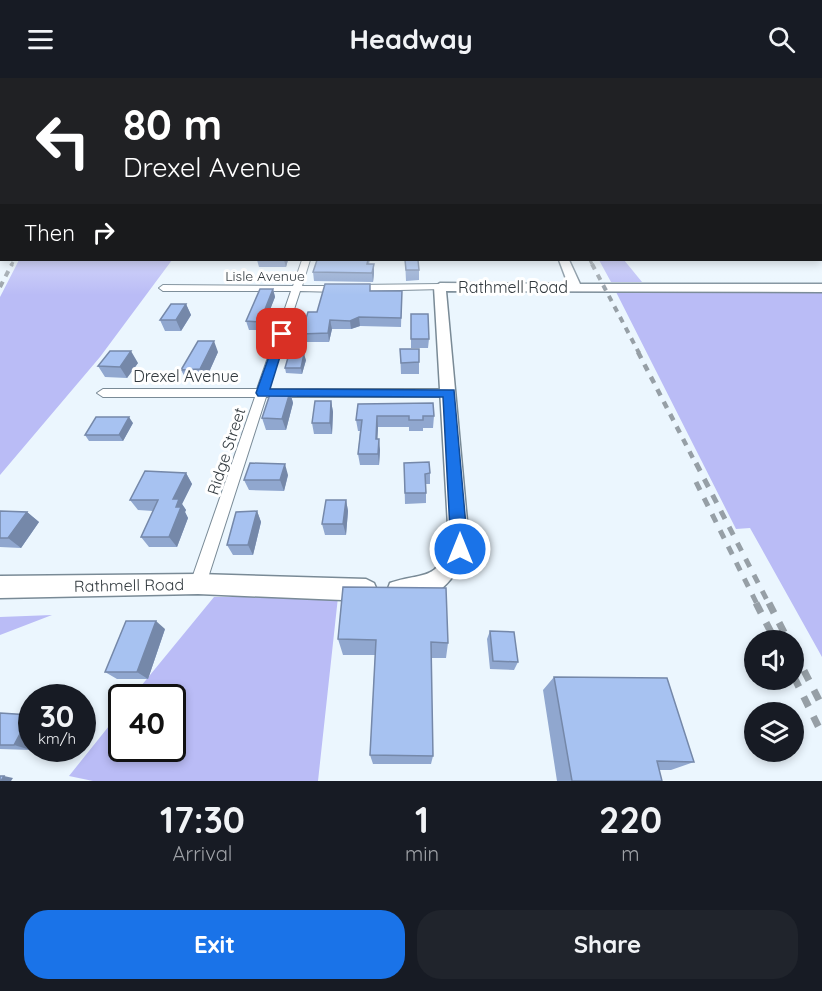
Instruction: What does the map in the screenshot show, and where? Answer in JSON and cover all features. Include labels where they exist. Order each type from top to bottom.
[{"type":"street","name":"Ridge Street","points":[[198,584],[306,261]]},
{"type":"street","points":[[564,261],[575,287]]},
{"type":"street","name":"Lisle Avenue","points":[[163,288],[440,287]]},
{"type":"street","name":"Rathmell Road","points":[[0,587],[198,584],[402,591],[428,585],[440,579],[449,570],[460,549],[450,393],[440,287],[822,288]]},
{"type":"street","name":"Drexel Avenue","points":[[103,393],[450,393]]},
{"type":"shaded area","points":[[18,261],[171,261],[100,357],[0,475],[0,297]]},
{"type":"shaded area","points":[[600,261],[625,261],[642,282],[611,282]]},
{"type":"shaded area","points":[[615,290],[822,291],[822,657],[750,528],[736,529]]},
{"type":"shaded area","points":[[214,597],[338,597],[318,781],[93,781],[69,776],[80,762],[96,762],[96,742],[108,727],[108,762],[186,762],[186,684],[143,684]]},
{"type":"shaded area","points":[[52,615],[0,635],[0,617]]},
{"type":"building","points":[[317,261],[368,261],[367,264],[374,264],[372,273],[313,272]]},
{"type":"building","points":[[405,261],[418,261],[419,270],[406,270]]},
{"type":"building","points":[[325,284],[370,284],[370,291],[402,291],[401,318],[359,317],[350,321],[330,320],[328,333],[301,334],[308,312],[317,312]]},
{"type":"building","points":[[260,289],[273,289],[260,322],[246,321]]},
{"type":"building","points":[[171,304],[186,304],[176,320],[160,320]]},
{"type":"building","points":[[411,314],[428,314],[429,339],[411,339]]},
{"type":"building","points":[[198,341],[214,341],[200,369],[181,370]]},
{"type":"building","points":[[400,349],[419,349],[419,362],[401,363]]},
{"type":"building","points":[[110,351],[131,351],[120,367],[98,366]]},
{"type":"building","points":[[289,354],[304,354],[301,368],[285,368]]},
{"type":"building","points":[[271,391],[290,392],[282,419],[262,418]]},
{"type":"building","points":[[315,401],[331,401],[330,423],[312,423]]},
{"type":"building","points":[[433,403],[434,416],[423,416],[423,420],[409,420],[409,416],[377,416],[378,454],[358,454],[362,420],[356,420],[358,404]]},
{"type":"building","points":[[96,417],[129,417],[119,435],[85,435]]},
{"type":"building","points":[[429,462],[430,473],[425,474],[426,493],[405,493],[404,463]]},
{"type":"building","points":[[250,463],[285,464],[280,480],[244,480]]},
{"type":"building","points":[[145,471],[186,473],[173,499],[179,499],[176,507],[181,507],[169,537],[141,537],[158,500],[130,500]]},
{"type":"building","points":[[326,500],[346,500],[343,524],[322,524]]},
{"type":"building","points":[[0,511],[27,512],[8,538],[0,538]]},
{"type":"building","points":[[257,511],[248,545],[227,545],[236,512]]},
{"type":"building","points":[[343,587],[446,588],[448,643],[431,642],[433,756],[370,755],[376,640],[338,639]]},
{"type":"building","points":[[126,621],[156,621],[137,672],[105,672]]},
{"type":"building","points":[[490,631],[514,632],[518,662],[493,661]]},
{"type":"building","points":[[554,677],[667,678],[694,762],[657,761],[662,781],[572,781]]},
{"type":"building","points":[[0,713],[18,714],[18,738],[14,745],[0,745]]},
{"type":"railway","points":[[0,287],[12,264]]},
{"type":"railway","points":[[592,264],[639,353]]},
{"type":"railway","points":[[638,352],[696,464]]},
{"type":"railway","points":[[696,463],[769,604]]},
{"type":"railway","points":[[696,482],[757,604]]},
{"type":"railway","points":[[756,603],[770,630]]},
{"type":"railway","points":[[769,603],[783,630]]},
{"type":"railway","points":[[804,671],[822,706]]},
{"type":"railway","points":[[800,690],[822,734]]},
{"type":"route","points":[[282,334],[262,393],[450,393],[460,549]]}]
